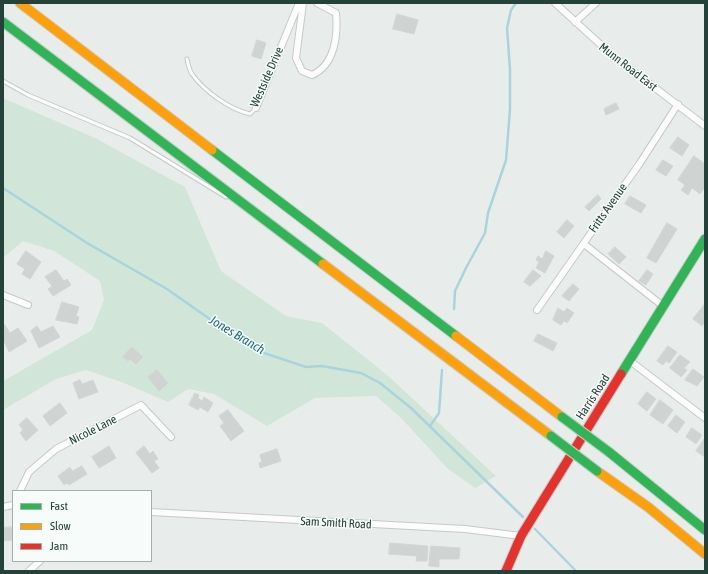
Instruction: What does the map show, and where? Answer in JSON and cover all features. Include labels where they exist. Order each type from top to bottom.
[{"type":"main road","points":[[20,3],[609,452],[705,530]]},
{"type":"main road","points":[[3,22],[597,471],[648,507],[705,554]]},
{"type":"main road","name":"Harris Road","points":[[506,571],[521,536],[705,239]]},
{"type":"street","name":"Westside Drive","points":[[256,108],[299,3]]},
{"type":"street","points":[[303,3],[296,58],[302,71],[312,75],[317,73],[327,63],[333,51],[337,34],[336,13],[318,3]]},
{"type":"street","name":"Munn Road East","points":[[555,3],[612,55],[705,126]]},
{"type":"street","points":[[575,22],[596,3]]},
{"type":"street","name":"Fritts Avenue","points":[[537,310],[584,244],[678,104]]},
{"type":"street","points":[[584,244],[663,306]]},
{"type":"street","points":[[3,296],[28,305]]},
{"type":"street","points":[[630,361],[705,418]]},
{"type":"street","name":"Nicole Lane","points":[[20,490],[29,472],[56,449],[141,405],[172,438]]},
{"type":"street","name":"Sam Smith Road","points":[[152,512],[465,529],[521,536]]},
{"type":"street","points":[[29,571],[39,562]]},
{"type":"lane","name":"Westside Drive","points":[[187,59],[191,73],[205,87],[222,100],[237,109],[250,114],[256,108]]},
{"type":"lane","points":[[3,81],[28,95],[130,138],[218,192],[251,210]]},
{"type":"green space","points":[[3,98],[95,138],[185,187],[221,271],[286,316],[322,323],[386,374],[496,476],[475,488],[447,468],[402,419],[376,396],[315,398],[267,426],[214,394],[188,389],[168,402],[124,383],[86,370],[56,379],[3,410],[3,381],[92,330],[104,300],[100,281],[54,251],[23,241],[3,258]]},
{"type":"building","points":[[397,14],[418,20],[414,34],[393,29]]},
{"type":"building","points":[[257,40],[266,43],[261,59],[252,56]]},
{"type":"building","points":[[616,103],[619,109],[606,115],[604,109]]},
{"type":"building","points":[[678,137],[689,145],[682,156],[670,148]]},
{"type":"building","points":[[694,156],[705,164],[705,187],[700,194],[692,188],[688,195],[681,190],[685,185],[678,180]]},
{"type":"building","points":[[663,160],[673,166],[666,176],[656,170]]},
{"type":"building","points":[[598,195],[601,199],[589,211],[585,207]]},
{"type":"building","points":[[630,196],[646,205],[641,213],[625,204]]},
{"type":"building","points":[[567,220],[574,226],[564,238],[557,232]]},
{"type":"building","points":[[667,223],[677,229],[656,263],[647,258]]},
{"type":"building","points":[[615,247],[626,257],[619,264],[608,254]]},
{"type":"building","points":[[26,251],[41,262],[30,279],[22,274],[25,269],[17,264]]},
{"type":"building","points":[[546,251],[554,256],[545,273],[536,268],[539,262],[536,260],[538,256],[542,259]]},
{"type":"building","points":[[56,270],[64,281],[67,279],[71,285],[53,296],[48,289],[52,286],[45,277]]},
{"type":"building","points":[[533,270],[541,276],[530,286],[524,282]]},
{"type":"building","points":[[647,270],[653,274],[646,285],[639,281]]},
{"type":"building","points":[[573,284],[579,289],[569,301],[562,296]]},
{"type":"building","points":[[62,302],[79,307],[76,316],[79,317],[77,324],[56,320]]},
{"type":"building","points":[[704,305],[705,321],[702,326],[693,319]]},
{"type":"building","points":[[558,308],[564,312],[567,308],[574,313],[567,323],[564,321],[561,325],[553,320]]},
{"type":"building","points":[[5,325],[10,333],[18,328],[27,341],[9,352],[3,339],[3,326]]},
{"type":"building","points":[[37,326],[41,332],[53,326],[60,337],[39,348],[31,331]]},
{"type":"building","points":[[538,334],[557,343],[553,351],[534,341]]},
{"type":"building","points":[[668,346],[677,352],[669,363],[666,361],[663,365],[657,361]]},
{"type":"building","points":[[132,347],[143,357],[136,364],[130,359],[128,361],[123,357]]},
{"type":"building","points":[[680,355],[690,362],[684,368],[687,370],[681,377],[670,368]]},
{"type":"building","points":[[693,369],[704,377],[697,386],[685,380]]},
{"type":"building","points":[[157,370],[168,383],[159,391],[148,377]]},
{"type":"building","points":[[80,380],[82,384],[93,380],[98,392],[79,399],[73,383]]},
{"type":"building","points":[[647,392],[656,399],[647,411],[638,404]]},
{"type":"building","points":[[195,393],[199,395],[198,398],[202,401],[204,397],[213,403],[208,412],[200,407],[198,410],[189,405]]},
{"type":"building","points":[[660,400],[673,410],[663,424],[650,415]]},
{"type":"building","points":[[60,403],[67,413],[50,426],[43,416]]},
{"type":"building","points":[[228,410],[244,431],[231,441],[220,426],[224,423],[219,416]]},
{"type":"building","points":[[676,415],[685,422],[677,433],[668,426]]},
{"type":"building","points":[[27,418],[38,430],[26,441],[20,433],[23,430],[19,425]]},
{"type":"building","points":[[692,428],[702,435],[696,444],[686,437]]},
{"type":"building","points":[[705,438],[705,457],[696,451]]},
{"type":"building","points":[[109,446],[116,458],[99,468],[92,457]]},
{"type":"building","points":[[144,446],[150,454],[153,451],[158,459],[154,461],[159,468],[152,473],[136,453]]},
{"type":"building","points":[[277,449],[281,461],[260,468],[259,463],[262,462],[260,455]]},
{"type":"building","points":[[82,466],[87,474],[69,485],[67,483],[64,485],[58,476],[70,467],[72,471]]},
{"type":"building","points":[[12,527],[12,540],[3,541],[3,528]]},
{"type":"building","points":[[390,543],[428,546],[427,561],[416,561],[417,556],[389,554]]},
{"type":"building","points":[[431,546],[460,548],[459,559],[439,559],[439,567],[429,566]]},
{"type":"waterway","points":[[454,309],[455,291],[485,233],[488,213],[506,160],[510,109],[510,69],[507,28],[511,10],[516,3]]},
{"type":"waterway","name":"Jones Branch","points":[[3,188],[87,243],[167,289],[241,341],[264,353],[306,367],[322,366],[361,373],[380,383],[411,408],[523,517]]},
{"type":"waterway","points":[[430,426],[439,413],[442,370]]},
{"type":"waterway","name":"Jones Branch","points":[[535,529],[576,571]]},
{"type":"traffic: fast","points":[[3,22],[323,264]]},
{"type":"traffic: fast","points":[[212,150],[456,336]]},
{"type":"traffic: fast","points":[[621,374],[705,239]]},
{"type":"traffic: fast","points":[[562,417],[609,452]]},
{"type":"traffic: fast","points":[[551,436],[597,471]]},
{"type":"traffic: fast","points":[[609,452],[705,530]]},
{"type":"traffic: slow","points":[[20,3],[212,150]]},
{"type":"traffic: slow","points":[[323,264],[551,436]]},
{"type":"traffic: slow","points":[[456,336],[562,417]]},
{"type":"traffic: slow","points":[[597,471],[648,507],[705,554]]},
{"type":"traffic: jam","points":[[506,571],[521,536],[621,374]]}]
